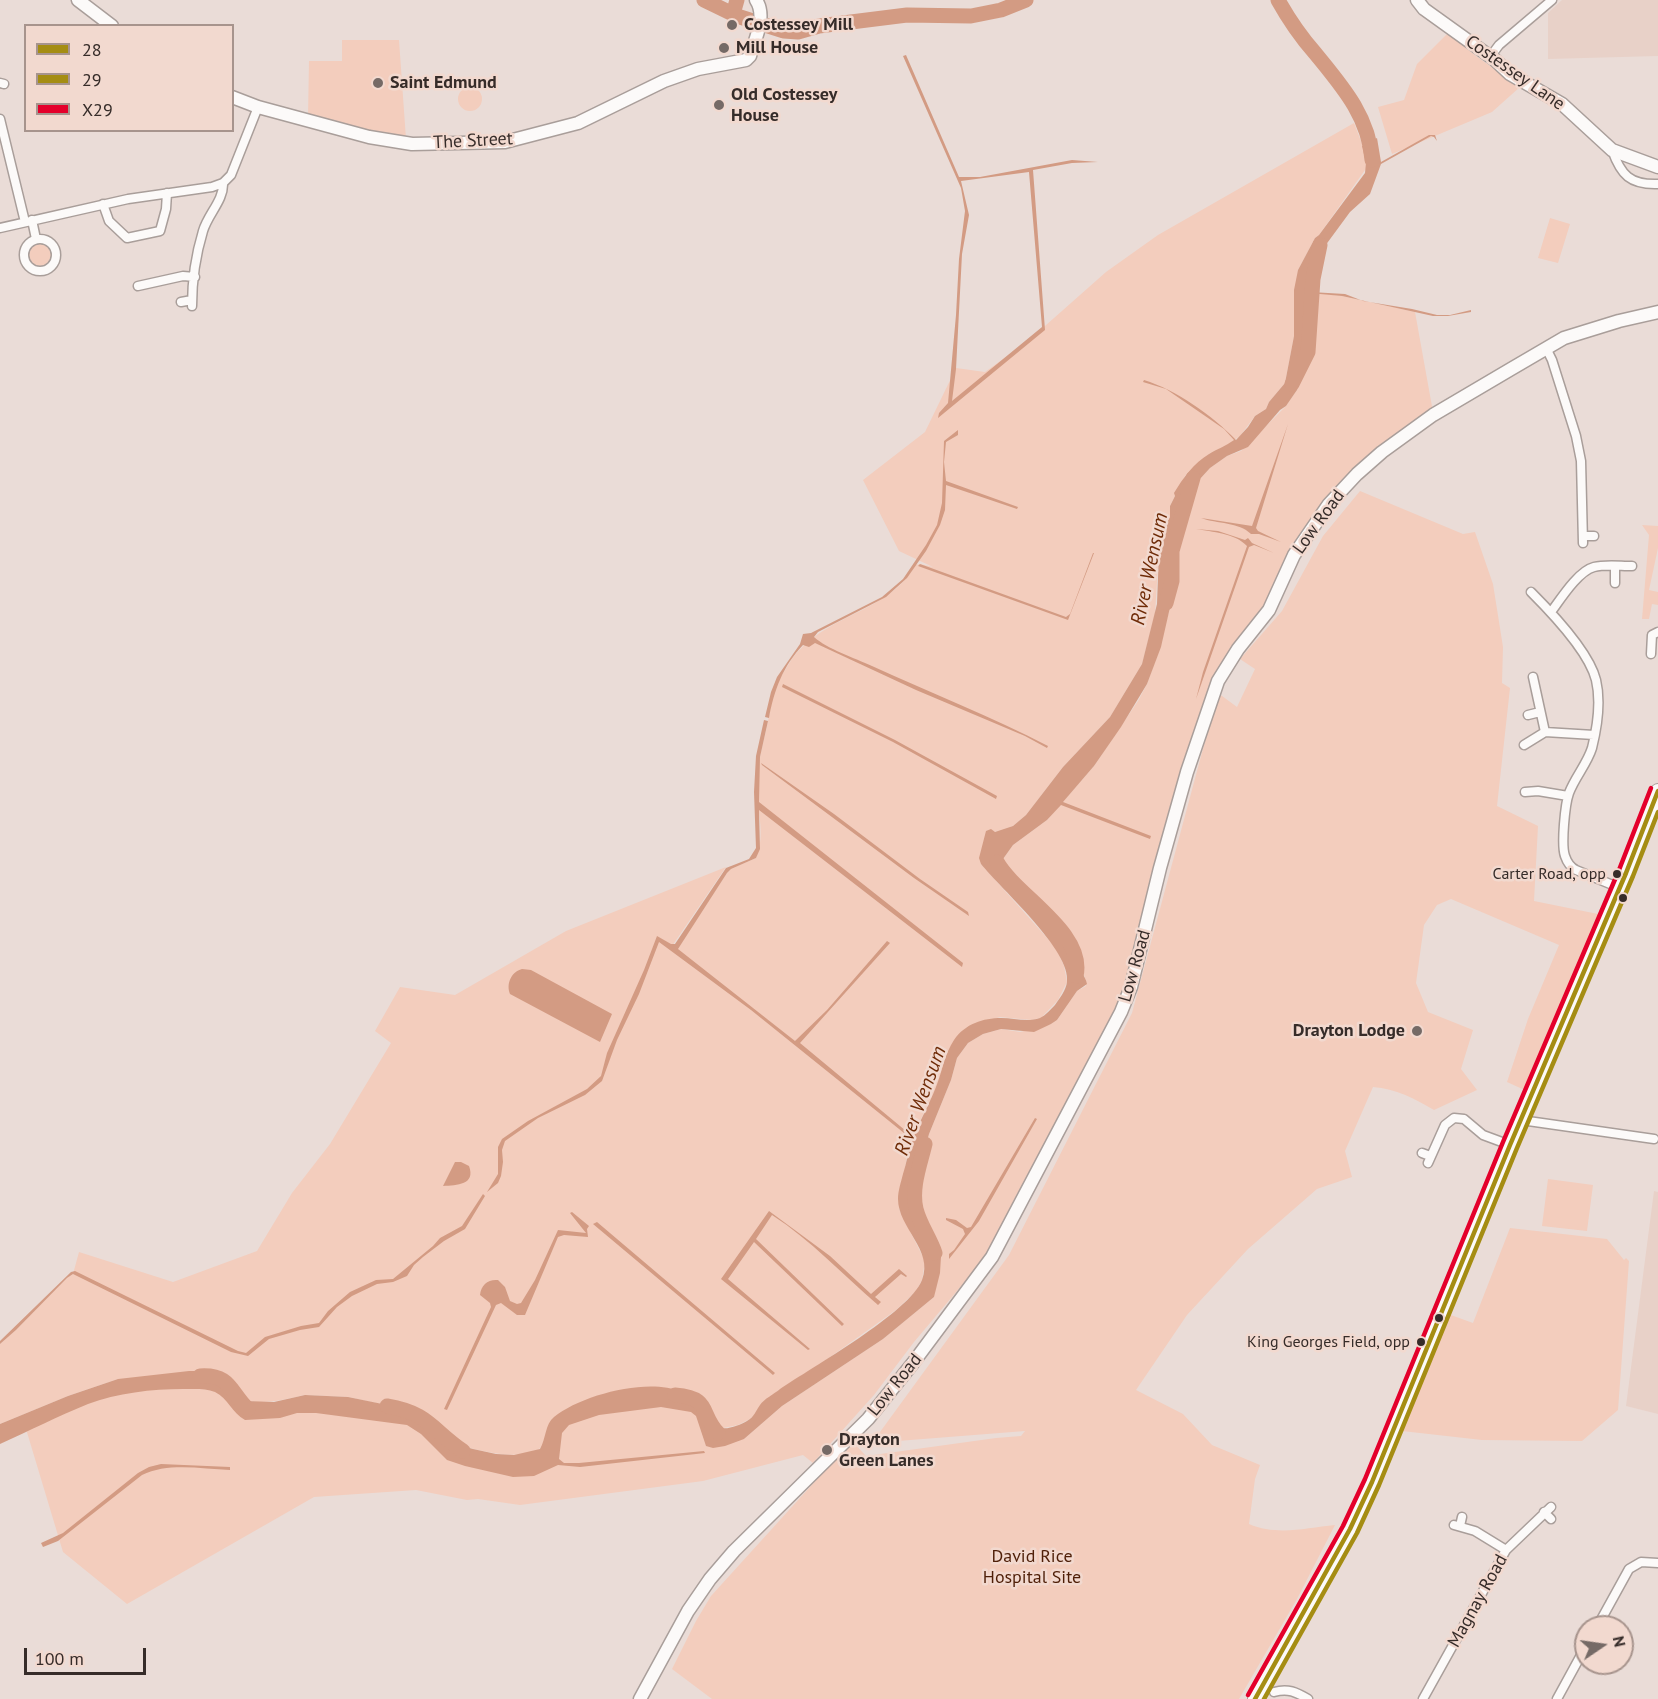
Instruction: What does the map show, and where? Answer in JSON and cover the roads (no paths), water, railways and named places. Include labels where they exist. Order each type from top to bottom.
[{"type":"main road","points":[[1255,1699],[1272,1692],[1372,1482],[1510,1145],[1654,812],[1658,790]]},
{"type":"street","points":[[78,0],[109,24]]},
{"type":"street","name":"Costessey Lane","points":[[1417,0],[1424,9],[1523,83],[1562,104],[1612,150],[1658,167]]},
{"type":"street","points":[[1490,57],[1499,45],[1552,0]]},
{"type":"street","name":"The Street","points":[[234,98],[258,107],[369,137],[412,144],[505,142],[578,123],[664,81],[698,69],[741,62],[750,56],[756,38],[759,6]]},
{"type":"street","points":[[0,228],[103,204],[212,187],[223,183],[231,175],[258,107]]},
{"type":"street","points":[[0,119],[36,239]]},
{"type":"street","name":"Costessey Lane","points":[[1612,150],[1618,167],[1628,178],[1644,184],[1658,184]]},
{"type":"street","points":[[181,302],[192,303],[203,231],[223,192],[223,183]]},
{"type":"street","points":[[103,204],[109,221],[127,238],[160,231],[166,209],[167,193]]},
{"type":"street","points":[[138,286],[183,276],[195,277]]},
{"type":"street","name":"Low Road","points":[[640,1699],[688,1611],[710,1579],[734,1551],[868,1419],[993,1257],[1121,1012],[1131,987],[1160,868],[1187,772],[1218,681],[1238,649],[1269,610],[1294,555],[1329,504],[1357,474],[1382,452],[1433,415],[1546,348],[1586,330],[1658,312]]},
{"type":"street","points":[[1546,348],[1566,402],[1578,444],[1581,461],[1583,539],[1594,536]]},
{"type":"street","points":[[1551,612],[1575,581],[1588,570],[1603,566],[1632,566]]},
{"type":"street","points":[[1615,566],[1616,583]]},
{"type":"street","points":[[1532,592],[1588,659],[1598,690],[1598,716],[1591,750],[1568,796],[1564,854],[1568,863],[1576,870],[1620,888]]},
{"type":"street","points":[[1651,654],[1652,635],[1658,632]]},
{"type":"street","points":[[1533,677],[1545,732]]},
{"type":"street","points":[[1528,715],[1540,712]]},
{"type":"street","points":[[1524,745],[1545,732],[1594,735]]},
{"type":"street","points":[[1525,792],[1538,791],[1568,796]]},
{"type":"street","points":[[1427,1157],[1444,1125],[1454,1118],[1464,1119],[1483,1135],[1510,1145]]},
{"type":"street","points":[[1521,1120],[1654,1139]]},
{"type":"street","name":"Magnay Road","points":[[1423,1699],[1506,1550],[1547,1510],[1551,1519]]},
{"type":"street","points":[[1459,1522],[1506,1550]]},
{"type":"street","points":[[1604,1615],[1629,1569],[1641,1562],[1658,1563]]},
{"type":"street","points":[[1557,1699],[1574,1668]]},
{"type":"street","points":[[1272,1692],[1292,1690],[1308,1699]]},
{"type":"waterway","name":"River Wensum","points":[[704,0],[737,16],[784,31],[798,32],[819,26],[907,15],[971,16],[1001,10],[1026,0]]},
{"type":"waterway","name":"River Wensum","points":[[733,14],[737,0]]},
{"type":"waterway","name":"River Wensum","points":[[1278,0],[1290,20],[1360,115],[1370,144],[1372,160]]},
{"type":"waterway","name":"River Wensum","points":[[1292,384],[1308,352],[1313,279],[1320,245]]},
{"type":"waterway","name":"River Wensum","points":[[1166,603],[1172,581],[1172,551],[1193,478]]},
{"type":"waterway","name":"River Wensum","points":[[997,862],[1006,875],[1047,915],[1071,944],[1076,960],[1076,976]]},
{"type":"waterway","name":"River Wensum","points":[[925,1144],[917,1176],[915,1201],[920,1221],[935,1253]]},
{"type":"waterway","name":"River Wensum","points":[[200,1376],[210,1376],[224,1381],[248,1409]]},
{"type":"waterway","name":"River Wensum","points":[[675,1395],[695,1399],[700,1403],[718,1433]]},
{"type":"waterway","name":"River Wensum","points":[[387,1406],[401,1409],[421,1418],[463,1451]]},
{"type":"place","name":"Costessey Mill","points":[[732,25]]},
{"type":"place","name":"Mill House","points":[[724,48]]},
{"type":"place","name":"Saint Edmund","points":[[378,83]]},
{"type":"place","name":"Old Costessey House","points":[[719,105]]},
{"type":"place","name":"Carter Road, opp","points":[[1617,874]]},
{"type":"place","name":"Drayton Lodge","points":[[1417,1031]]},
{"type":"place","name":"King Georges Field, opp","points":[[1421,1342]]},
{"type":"place","name":"Drayton Green Lanes","points":[[827,1450]]},
{"type":"park label","name":"David Rice Hospital Site","points":[[1032,1567]]}]
